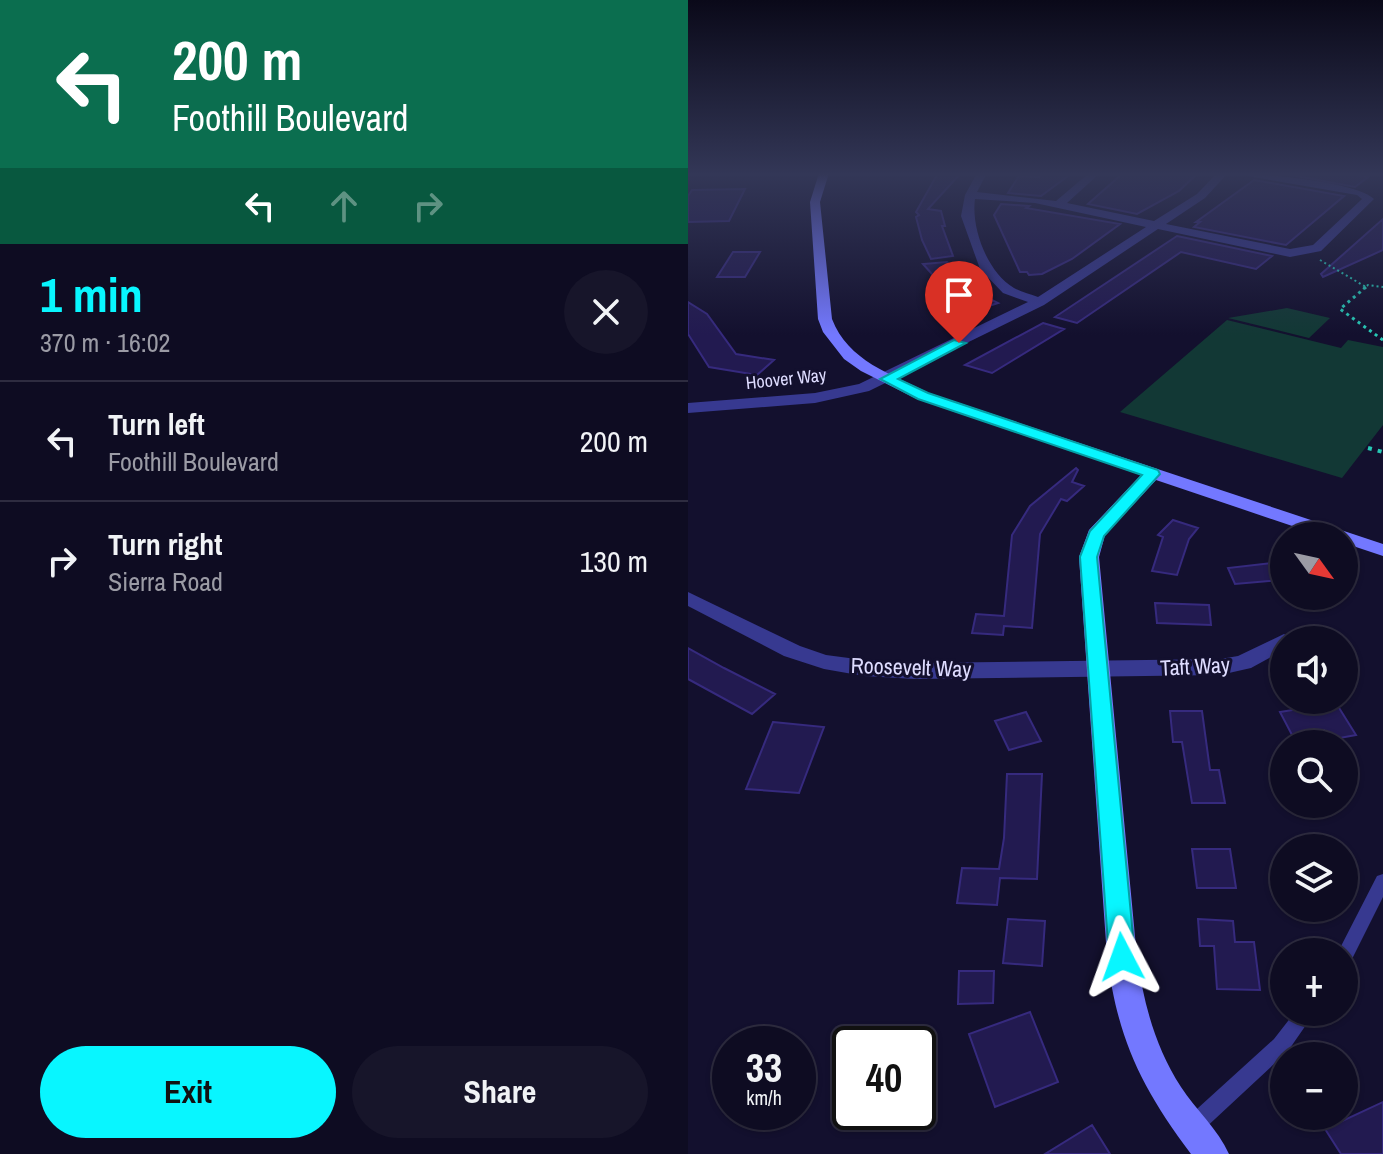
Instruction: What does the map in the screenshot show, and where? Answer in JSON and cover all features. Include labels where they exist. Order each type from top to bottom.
[{"type":"main road","points":[[817,227],[825,319],[837,343],[849,356],[923,396],[1300,522]]},
{"type":"main road","points":[[1152,474],[1096,534],[1089,557],[1122,957],[1129,1006],[1144,1049],[1170,1099],[1212,1154]]},
{"type":"main road","points":[[1358,541],[1383,550]]},
{"type":"street","points":[[971,227],[986,269],[1008,290],[1039,302]]},
{"type":"street","name":"Hoover Way","points":[[688,408],[842,394],[887,379],[1039,302],[1155,227]]},
{"type":"street","points":[[1160,227],[1280,251],[1305,252],[1317,248],[1340,227]]},
{"type":"street","name":"Roosevelt Way","points":[[688,598],[792,651],[824,662],[915,671],[1100,669]]},
{"type":"street","name":"Taft Way","points":[[1100,669],[1220,667],[1243,663],[1270,649]]},
{"type":"lane","points":[[1354,938],[1383,881]]},
{"type":"lane","points":[[1192,1127],[1281,1045],[1295,1026]]},
{"type":"path","points":[[1305,252],[1366,287],[1383,287]]},
{"type":"path","points":[[1366,287],[1340,309],[1383,340]]},
{"type":"path","points":[[1368,448],[1383,452]]},
{"type":"green space","points":[[1287,308],[1330,318],[1309,338],[1228,318]]},
{"type":"green space","points":[[1227,320],[1341,348],[1348,340],[1383,347],[1383,425],[1342,478],[1120,412]]},
{"type":"building","points":[[919,227],[942,227],[953,256],[931,259]]},
{"type":"building","points":[[999,227],[1116,227],[1072,259],[1042,274],[1020,272]]},
{"type":"building","points":[[1194,227],[1307,227],[1286,245]]},
{"type":"building","points":[[1374,227],[1383,227],[1383,250],[1323,277],[1321,274]]},
{"type":"building","points":[[1177,236],[1272,256],[1256,269],[1181,252],[1077,323],[1055,317]]},
{"type":"building","points":[[733,252],[760,252],[745,277],[717,277]]},
{"type":"building","points":[[947,262],[974,291],[998,303],[974,311],[957,302],[923,264]]},
{"type":"building","points":[[688,302],[707,314],[736,354],[774,360],[757,375],[709,367],[688,334]]},
{"type":"building","points":[[1043,323],[1064,329],[992,373],[965,365]]},
{"type":"building","points":[[1076,468],[1078,470],[1072,482],[1084,486],[1067,501],[1061,499],[1040,534],[1032,628],[1004,626],[1003,635],[972,633],[976,614],[1004,616],[1012,535],[1030,506]]},
{"type":"building","points":[[1173,520],[1198,528],[1189,539],[1177,575],[1152,571],[1163,537],[1158,535]]},
{"type":"building","points":[[1270,563],[1270,581],[1235,584],[1228,568]]},
{"type":"building","points":[[1155,603],[1209,605],[1211,625],[1157,623]]},
{"type":"building","points":[[688,648],[775,694],[752,714],[688,679]]},
{"type":"building","points":[[1170,711],[1202,711],[1210,770],[1219,770],[1225,803],[1192,803],[1182,742],[1173,742]]},
{"type":"building","points":[[1026,712],[1041,741],[1009,750],[995,721]]},
{"type":"building","points":[[1281,714],[1343,714],[1353,730],[1324,730],[1289,730]]},
{"type":"building","points":[[773,722],[824,727],[799,793],[746,789]]},
{"type":"building","points":[[1007,774],[1042,774],[1037,879],[1000,878],[997,905],[957,903],[962,868],[999,869]]},
{"type":"building","points":[[1192,849],[1230,849],[1236,888],[1197,888]]},
{"type":"building","points":[[1008,919],[1045,921],[1042,966],[1003,963]]},
{"type":"building","points":[[1198,919],[1233,921],[1235,942],[1254,942],[1260,990],[1217,989],[1214,946],[1200,946]]},
{"type":"building","points":[[959,971],[994,971],[993,1003],[958,1004]]},
{"type":"building","points":[[1030,1012],[1058,1082],[995,1107],[969,1034]]},
{"type":"building","points":[[1383,1102],[1383,1154],[1341,1154],[1326,1130],[1358,1130],[1358,1114]]},
{"type":"building","points":[[1092,1125],[1110,1154],[1045,1154]]},
{"type":"route","points":[[959,343],[887,379],[923,396],[1152,474],[1096,534],[1089,557],[1122,957]]}]
